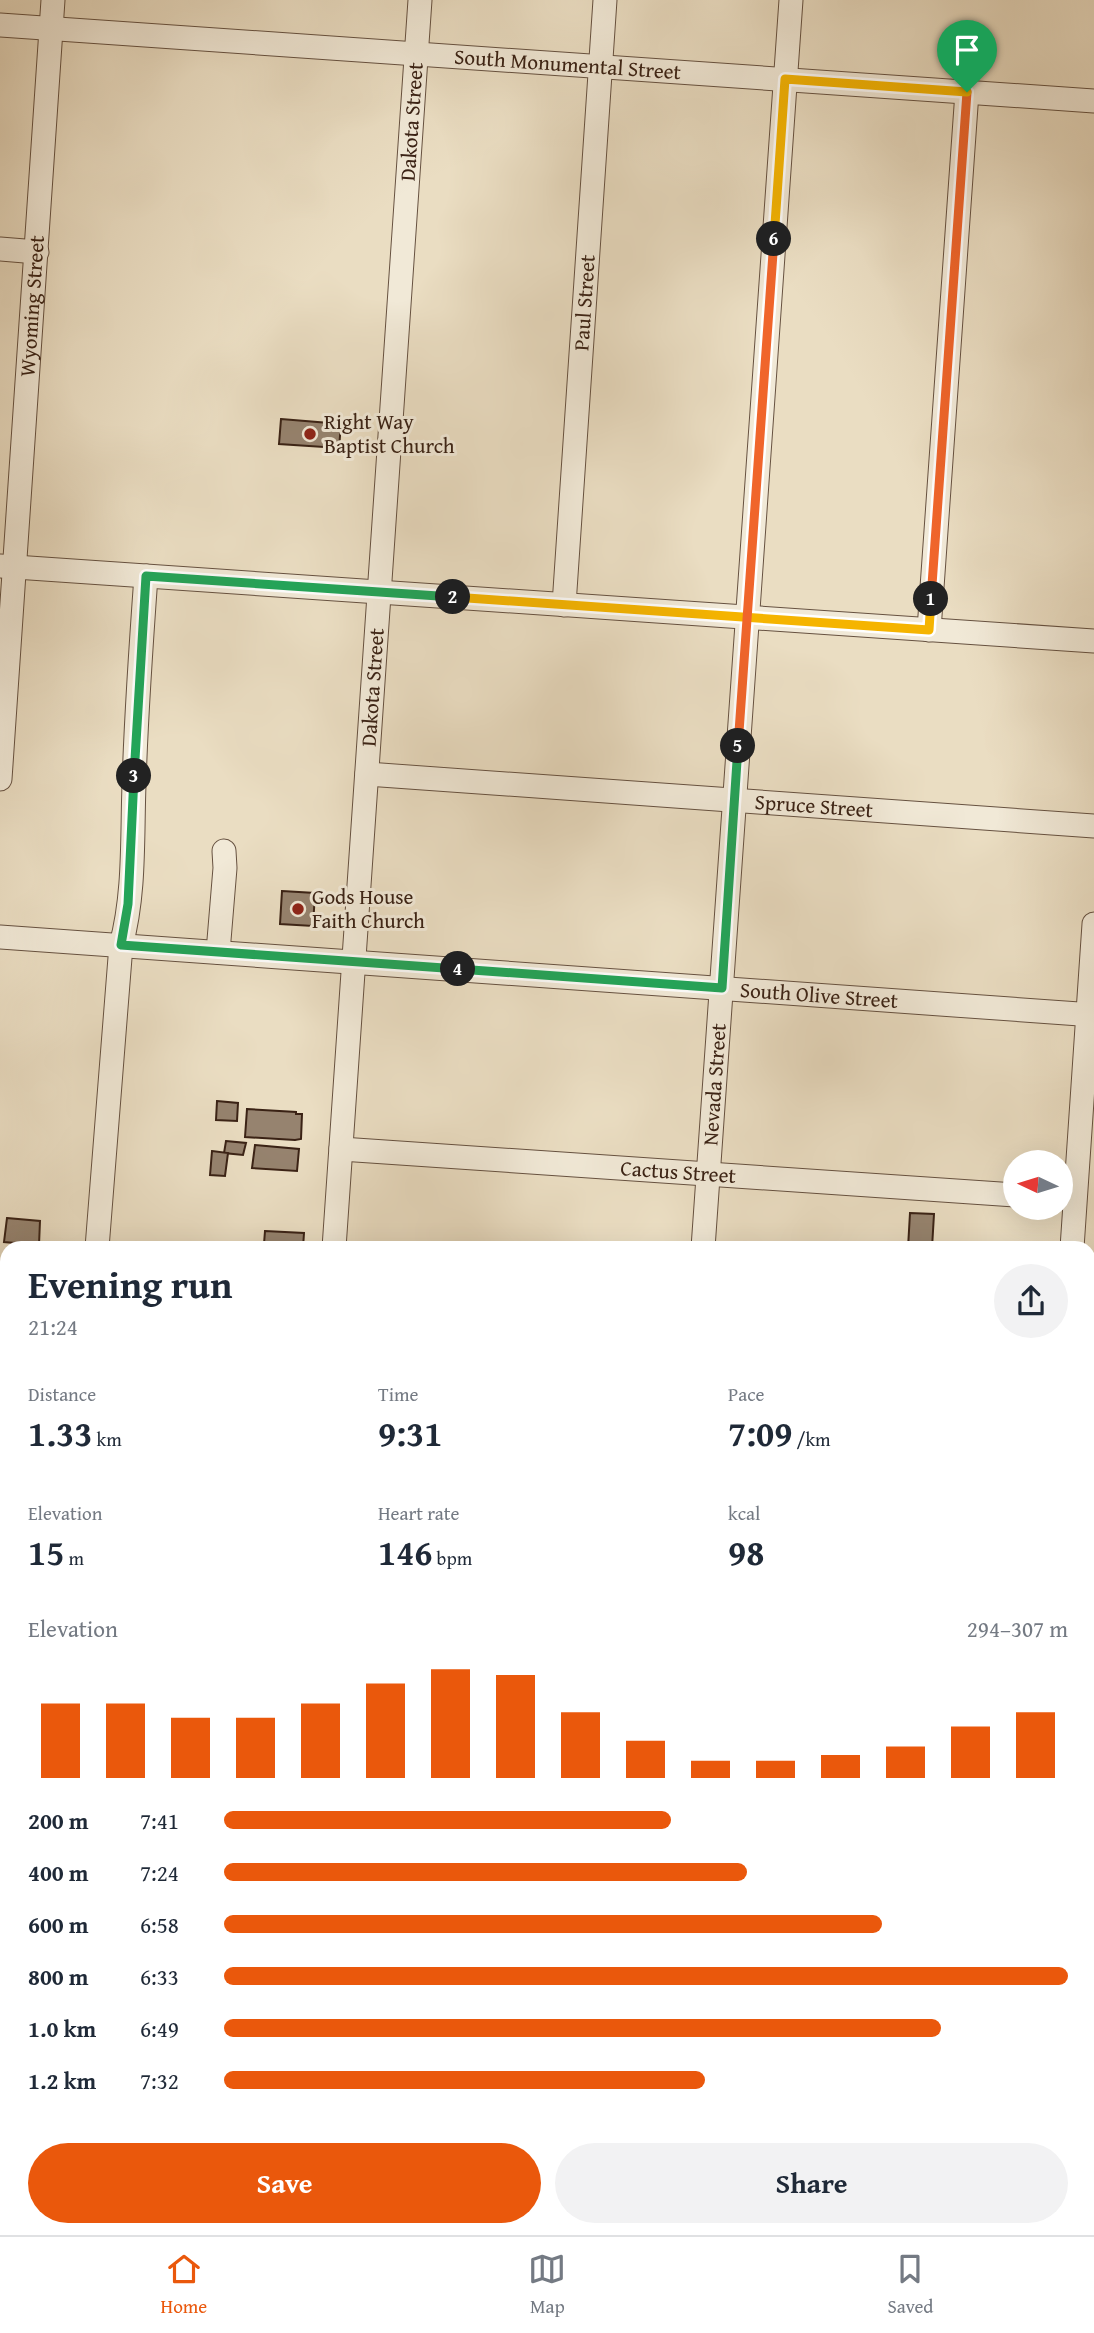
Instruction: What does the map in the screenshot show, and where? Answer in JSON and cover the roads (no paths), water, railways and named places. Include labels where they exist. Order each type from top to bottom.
[{"type":"street","name":"Wyoming Street","points":[[0,779],[7,566],[37,252],[53,0]]},
{"type":"street","name":"Dakota Street","points":[[334,1241],[420,0]]},
{"type":"street","name":"Paul Street","points":[[564,605],[605,0]]},
{"type":"street","name":"Nevada Street","points":[[704,1241],[791,0]]},
{"type":"street","name":"South Monumental Street","points":[[0,25],[1094,101]]},
{"type":"street","points":[[929,630],[967,92]]},
{"type":"street","points":[[0,249],[37,252]]},
{"type":"street","points":[[7,566],[1094,641]]},
{"type":"street","points":[[98,1241],[121,945],[131,870],[136,713],[146,576]]},
{"type":"street","name":"Spruce Street","points":[[367,774],[1094,827]]},
{"type":"street","points":[[218,952],[224,851]]},
{"type":"street","points":[[1073,1241],[1091,1015],[1094,925]]},
{"type":"street","name":"South Olive Street","points":[[0,936],[1091,1015]]},
{"type":"street","name":"Cactus Street","points":[[341,1149],[1003,1194]]},
{"type":"place","name":"Right Way Baptist Church","points":[[310,434]]},
{"type":"place","name":"Gods House Faith Church","points":[[298,909]]}]
